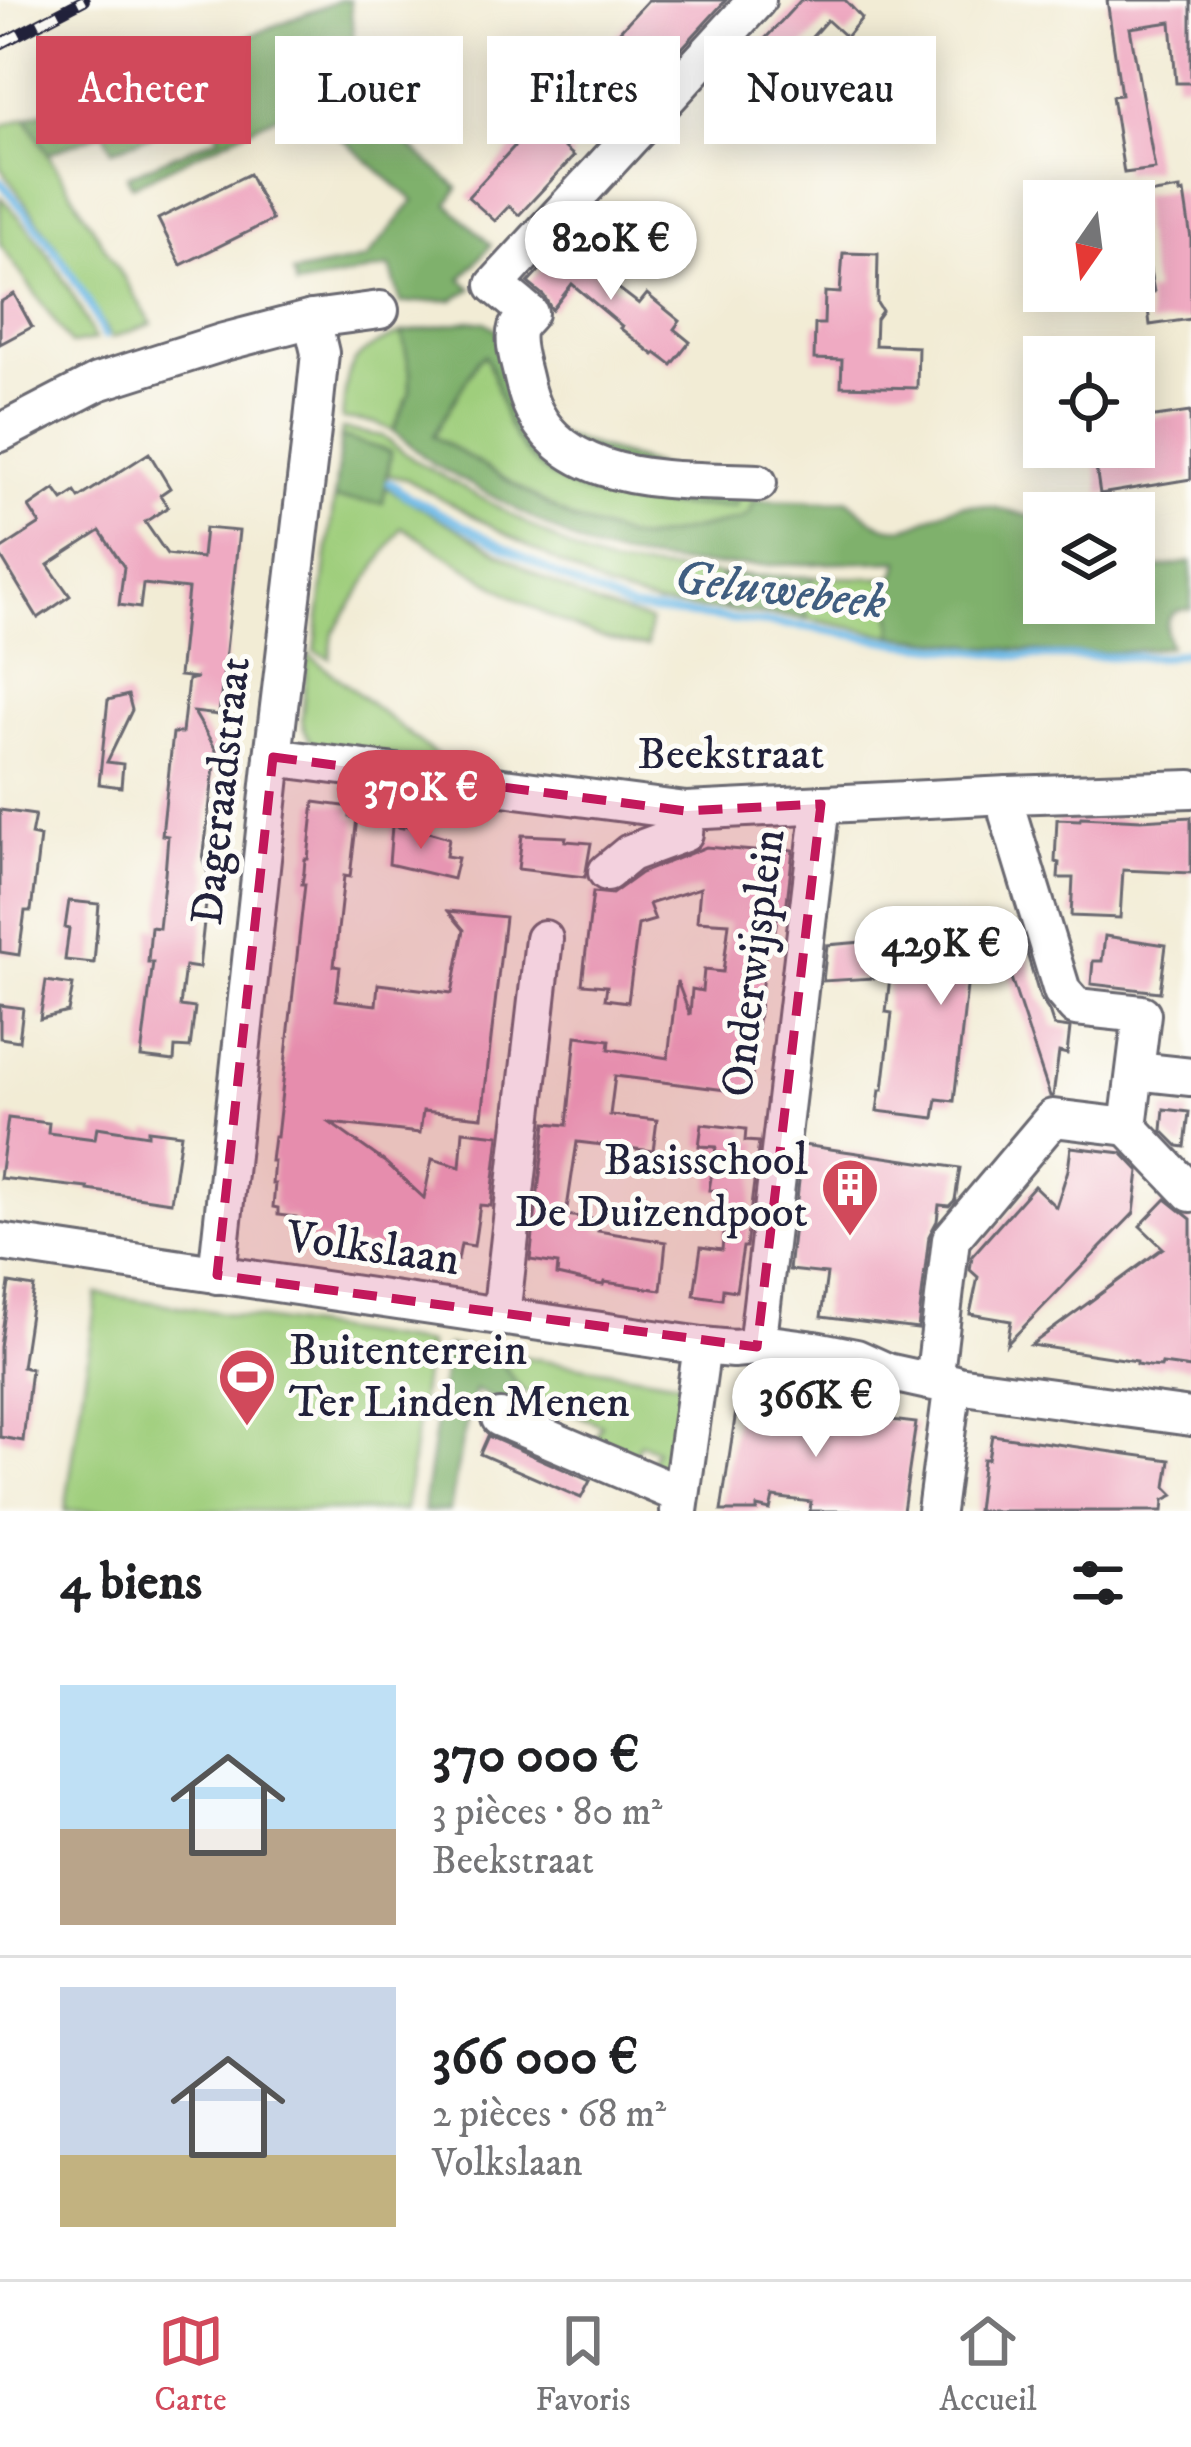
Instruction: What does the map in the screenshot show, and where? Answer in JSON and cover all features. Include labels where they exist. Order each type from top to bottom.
[{"type":"street","points":[[757,0],[495,285],[529,313],[517,328],[517,350],[536,416],[554,439],[586,461],[631,476],[758,483]]},
{"type":"street","points":[[0,433],[98,382],[312,319],[380,310]]},
{"type":"street","name":"Dageraadstraat","points":[[217,1275],[320,352],[312,319]]},
{"type":"street","name":"Beekstraat","points":[[273,757],[686,811],[1191,789]]},
{"type":"street","points":[[1008,795],[1008,814],[1062,991],[1076,1007],[1142,1014],[1128,1127]]},
{"type":"street","name":"Onderwijsplein","points":[[680,1503],[731,1348],[821,804]]},
{"type":"street","points":[[607,872],[630,853],[684,833],[686,811]]},
{"type":"street","points":[[501,1316],[544,939]]},
{"type":"street","points":[[1136,1071],[1191,1077]]},
{"type":"street","points":[[937,1511],[951,1238],[1053,1118],[1128,1127],[1191,1193]]},
{"type":"street","name":"Volkslaan","points":[[0,1242],[731,1348],[778,1345],[815,1350],[856,1358],[887,1372],[1191,1417]]},
{"type":"street","points":[[500,1418],[680,1503]]},
{"type":"highlighted area","points":[[273,757],[686,811],[821,804],[757,1347],[217,1275]]},
{"type":"green space","points":[[350,0],[353,36],[275,36],[275,116],[251,128],[249,36]]},
{"type":"green space","points":[[36,114],[36,134],[26,118]]},
{"type":"green space","points":[[26,118],[36,144],[42,144],[152,324],[111,338],[64,258],[0,166],[0,126]]},
{"type":"green space","points":[[42,144],[73,144],[48,154]]},
{"type":"green space","points":[[201,144],[218,144],[132,186],[127,176]]},
{"type":"green space","points":[[348,144],[407,144],[458,188],[448,204],[491,245],[461,279],[472,289],[453,300],[401,303],[390,267],[296,286],[293,273],[366,259],[414,201]]},
{"type":"green space","points":[[0,197],[54,264],[95,340],[71,344],[0,244]]},
{"type":"green space","points":[[485,322],[503,333],[530,426],[740,492],[735,507],[638,504],[577,490],[550,476],[527,455],[509,426],[485,355],[433,436],[573,520],[642,540],[742,519],[754,500],[847,499],[877,523],[895,528],[957,506],[986,506],[1023,515],[1023,624],[1155,624],[1155,568],[1191,562],[1191,609],[1176,612],[1168,620],[1170,646],[1101,653],[997,648],[893,636],[891,587],[900,561],[702,565],[589,549],[433,464],[393,431],[410,393],[402,333]]},
{"type":"green space","points":[[402,333],[410,393],[393,431],[376,423],[342,419],[354,363],[370,348]]},
{"type":"green space","points":[[486,354],[508,425],[756,493],[750,513],[742,519],[642,540],[620,535],[573,520],[433,436]]},
{"type":"green space","points":[[342,429],[382,436],[414,460],[586,557],[613,566],[727,575],[720,578],[723,607],[729,611],[658,605],[608,590],[406,479],[388,475],[391,452],[341,437]]},
{"type":"green space","points":[[341,437],[391,452],[383,503],[334,499]]},
{"type":"green space","points":[[386,487],[537,575],[599,606],[650,621],[647,646],[615,641],[551,617],[402,527],[333,633],[330,658],[315,651],[334,499],[382,503]]},
{"type":"green space","points":[[812,577],[893,578],[893,636],[808,619],[804,609]]},
{"type":"green space","points":[[812,577],[804,609],[808,619],[729,611],[718,599],[720,578]]},
{"type":"green space","points":[[308,654],[447,764],[312,744],[302,719]]},
{"type":"green space","name":"Buitenterrein Ter Linden Menen","points":[[97,1294],[428,1344],[405,1511],[65,1511]]},
{"type":"green space","points":[[447,1346],[494,1352],[522,1391],[514,1408],[475,1390],[450,1511],[423,1511]]},
{"type":"green space","points":[[494,1352],[678,1382],[684,1391],[666,1470],[649,1467],[656,1450],[640,1443],[632,1460],[594,1443],[601,1425],[522,1391]]},
{"type":"building","points":[[648,0],[726,0],[680,50],[680,36],[615,36]]},
{"type":"building","points":[[801,0],[845,0],[862,18],[847,36],[827,20],[813,36],[768,36]]},
{"type":"building","points":[[1107,0],[1191,0],[1191,83],[1176,83],[1171,22],[1130,28],[1155,169],[1124,173],[1112,96],[1121,95]]},
{"type":"building","points":[[516,144],[569,144],[565,148],[574,156],[519,215],[509,206],[495,221],[468,197]]},
{"type":"building","points":[[249,174],[272,220],[181,265],[158,219]]},
{"type":"building","points":[[1184,192],[1191,239],[1191,319],[1150,325],[1148,312],[1155,312],[1155,193]]},
{"type":"building","points":[[567,240],[584,255],[580,259],[639,304],[647,294],[680,321],[674,329],[690,342],[672,365],[620,328],[572,284],[552,310],[528,283]]},
{"type":"building","points":[[843,253],[878,254],[877,303],[882,311],[876,319],[875,345],[918,347],[917,388],[841,386],[842,360],[814,359],[815,324],[824,324],[825,292],[840,293]]},
{"type":"building","points":[[14,294],[32,327],[0,344],[0,302]]},
{"type":"building","points":[[1190,412],[1191,479],[1100,492],[1096,468],[1155,468],[1155,417]]},
{"type":"building","points":[[149,453],[170,488],[160,495],[168,507],[145,522],[167,554],[202,558],[205,528],[239,531],[219,715],[194,712],[216,750],[203,861],[209,876],[199,968],[185,966],[180,1006],[195,1008],[190,1048],[175,1047],[174,1061],[141,1057],[153,962],[148,962],[151,927],[159,928],[165,874],[168,836],[162,835],[173,733],[182,733],[188,680],[197,678],[179,676],[188,589],[143,584],[140,608],[119,605],[124,567],[100,531],[48,565],[70,596],[38,618],[0,555],[0,550],[40,524],[29,507],[55,489],[63,500],[75,492],[79,498]]},
{"type":"building","points":[[128,695],[132,710],[107,762],[123,764],[121,787],[99,784],[108,700]]},
{"type":"building","points":[[314,802],[351,807],[350,817],[357,818],[350,877],[344,876],[334,966],[340,967],[336,1000],[376,1005],[378,984],[452,993],[464,930],[448,911],[505,917],[482,1117],[423,1111],[420,1133],[330,1123],[385,1162],[424,1198],[432,1159],[460,1167],[463,1131],[499,1135],[491,1206],[480,1205],[474,1246],[461,1244],[458,1260],[293,1236],[296,1217],[278,1215],[278,1208],[273,1207],[271,1161]]},
{"type":"building","points":[[0,810],[35,815],[31,835],[40,837],[31,911],[25,911],[19,955],[0,952]]},
{"type":"building","points":[[1191,817],[1191,873],[1123,870],[1120,918],[1071,916],[1073,878],[1058,878],[1059,863],[1055,862],[1057,819]]},
{"type":"building","points":[[392,826],[449,838],[446,856],[458,858],[453,879],[389,864]]},
{"type":"building","points":[[522,835],[591,843],[585,877],[518,869]]},
{"type":"building","points":[[706,847],[793,850],[785,919],[777,917],[775,930],[768,929],[750,1093],[615,1076],[610,1115],[657,1120],[653,1151],[577,1142],[566,1215],[600,1220],[598,1231],[666,1242],[661,1290],[557,1275],[558,1264],[530,1260],[546,1123],[567,1125],[576,1036],[610,1040],[609,1049],[668,1058],[677,981],[690,1015],[692,989],[702,991],[704,970],[723,972],[729,923],[697,921],[700,888],[649,904],[655,920],[638,925],[628,1002],[605,999],[607,986],[582,984],[593,892],[612,894],[641,873]]},
{"type":"building","points":[[69,901],[99,904],[94,963],[65,960]]},
{"type":"building","points":[[1020,929],[1040,998],[1054,1026],[1070,1028],[1067,1054],[1059,1052],[1053,1096],[1007,966],[969,969],[954,1101],[937,1099],[934,1118],[877,1111],[892,1013],[886,1012],[890,977],[823,981],[827,945]]},
{"type":"building","points":[[1105,936],[1166,945],[1160,992],[1091,984],[1093,961],[1102,961]]},
{"type":"building","points":[[46,981],[73,985],[68,1012],[40,1019]]},
{"type":"building","points":[[0,1005],[23,1008],[19,1041],[0,1038]]},
{"type":"building","points":[[1164,1109],[1189,1112],[1185,1147],[1162,1130]]},
{"type":"building","points":[[8,1118],[49,1123],[48,1133],[95,1139],[97,1127],[148,1135],[148,1130],[181,1134],[171,1202],[0,1178]]},
{"type":"building","points":[[702,1124],[746,1129],[745,1141],[759,1142],[736,1291],[723,1289],[722,1299],[694,1295],[701,1247],[722,1250],[726,1210],[725,1191],[709,1190],[716,1147],[699,1146]]},
{"type":"building","points":[[803,1145],[960,1168],[955,1200],[949,1206],[939,1205],[929,1236],[918,1329],[821,1317],[827,1274],[789,1270]]},
{"type":"building","points":[[1071,1147],[1122,1153],[1139,1171],[1134,1213],[1007,1344],[1011,1321],[970,1314],[978,1277],[970,1270],[972,1256],[1034,1186],[1056,1207]]},
{"type":"building","points":[[1166,1199],[1191,1219],[1191,1368],[1149,1366],[1031,1345],[1163,1248],[1140,1226]]},
{"type":"building","points":[[9,1283],[34,1287],[22,1367],[31,1369],[23,1441],[0,1437],[0,1347]]},
{"type":"building","points":[[738,1398],[916,1423],[903,1511],[810,1511],[811,1502],[773,1497],[770,1510],[721,1511]]},
{"type":"building","points":[[992,1435],[1170,1460],[1166,1487],[1174,1495],[1164,1500],[1163,1511],[977,1511],[983,1459],[988,1459]]},
{"type":"building","points":[[488,1436],[590,1481],[581,1498],[480,1454]]},
{"type":"waterway","name":"Geluwebeek","points":[[0,181],[71,274],[104,336]]},
{"type":"waterway","name":"Geluwebeek","points":[[390,483],[576,585],[631,609],[1020,656],[1164,657],[1191,651]]},
{"type":"railway","points":[[0,44],[84,0]]},
{"type":"place","name":"Basisschool De Duizendpoot","points":[[850,1238]]},
{"type":"place","name":"Buitenterrein Ter Linden Menen","points":[[247,1428]]}]
